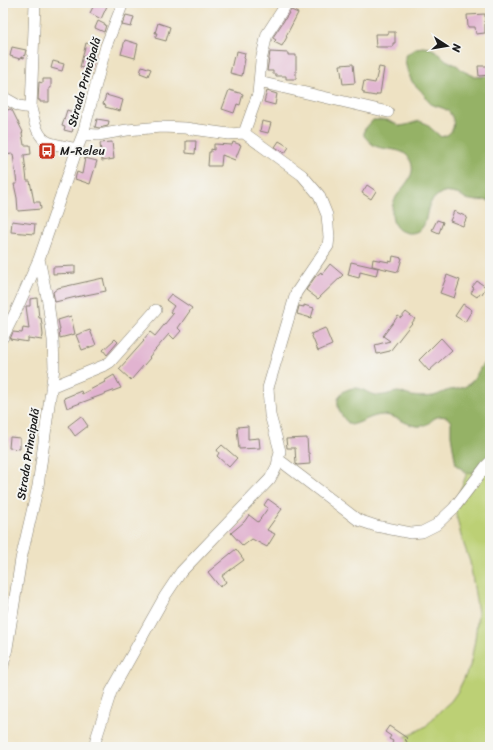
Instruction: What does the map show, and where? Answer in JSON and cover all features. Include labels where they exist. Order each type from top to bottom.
[{"type":"street","points":[[35,3],[31,108],[34,121],[39,133],[48,141],[77,149]]},
{"type":"street","name":"Strada Principală","points":[[3,337],[39,258],[83,134],[106,46],[123,3]]},
{"type":"street","points":[[244,133],[258,94],[261,61],[267,34],[287,3]]},
{"type":"street","points":[[259,82],[388,112]]},
{"type":"street","points":[[3,97],[19,106],[31,108]]},
{"type":"street","points":[[83,134],[98,135],[127,130],[161,127],[185,128],[229,134],[244,133],[302,175],[319,195],[327,215],[329,237],[328,246],[296,294],[268,388],[270,415],[280,451],[277,466],[270,479],[181,572],[165,596],[111,692],[96,739],[95,747]]},
{"type":"street","name":"Strada Principală","points":[[3,666],[21,559],[38,486],[54,368],[53,340],[48,302],[39,258]]},
{"type":"street","points":[[51,387],[110,362],[156,310]]},
{"type":"street","points":[[278,459],[358,520],[376,526],[411,532],[422,532],[436,525],[450,513],[490,462]]},
{"type":"green space","points":[[423,47],[436,51],[446,60],[474,76],[481,77],[490,73],[490,201],[470,200],[457,194],[443,192],[431,202],[428,208],[425,223],[421,229],[408,233],[396,227],[394,224],[392,210],[394,201],[411,176],[412,164],[409,158],[402,152],[379,148],[374,145],[364,136],[364,130],[373,120],[387,120],[400,126],[419,121],[425,123],[441,137],[450,133],[454,124],[448,111],[431,104],[413,83],[408,73],[405,56],[416,48]]},
{"type":"green space","points":[[490,362],[490,455],[474,472],[467,473],[456,465],[451,435],[451,422],[447,417],[438,417],[426,425],[417,426],[393,417],[379,415],[351,425],[346,421],[338,406],[339,396],[343,392],[353,388],[378,395],[399,392],[410,396],[425,397],[459,389],[466,386],[474,379],[484,363]]},
{"type":"green space","points":[[490,455],[490,747],[393,747],[402,738],[426,726],[451,701],[458,691],[470,666],[478,613],[470,562],[461,536],[455,509],[458,496],[467,473],[474,472]]},
{"type":"building","points":[[95,3],[107,3],[101,19],[90,13]]},
{"type":"building","points":[[291,10],[298,13],[282,46],[274,42],[276,40],[273,37]]},
{"type":"building","points":[[485,14],[485,33],[476,34],[475,27],[468,27],[467,15]]},
{"type":"building","points":[[126,15],[134,17],[131,27],[122,25]]},
{"type":"building","points":[[98,21],[106,25],[104,32],[95,28]]},
{"type":"building","points":[[158,23],[170,27],[166,41],[155,38]]},
{"type":"building","points":[[388,32],[395,32],[395,43],[393,43],[393,47],[376,47],[375,34],[388,34]]},
{"type":"building","points":[[125,40],[138,44],[135,58],[121,54]]},
{"type":"building","points":[[86,43],[94,45],[92,52],[96,53],[91,70],[80,67]]},
{"type":"building","points":[[12,47],[26,50],[24,58],[21,57],[20,59],[10,56]]},
{"type":"building","points":[[237,51],[245,53],[242,76],[230,73],[234,56],[236,57]]},
{"type":"building","points":[[270,52],[296,55],[296,79],[286,79],[286,76],[276,76],[276,74],[273,74],[273,71],[267,71]]},
{"type":"building","points":[[53,61],[64,64],[62,71],[51,68]]},
{"type":"building","points":[[353,64],[355,83],[343,84],[340,65]]},
{"type":"building","points":[[142,66],[151,69],[148,76],[140,73]]},
{"type":"building","points":[[478,66],[490,66],[490,75],[479,76]]},
{"type":"building","points":[[379,67],[384,68],[380,94],[377,94],[376,96],[364,94],[362,91],[364,81],[375,83]]},
{"type":"building","points":[[43,79],[51,79],[51,88],[49,88],[49,102],[40,102],[40,100],[38,100],[39,82],[43,83]]},
{"type":"building","points":[[229,90],[243,94],[240,105],[237,104],[234,113],[222,109]]},
{"type":"building","points":[[267,91],[277,94],[275,105],[264,102]]},
{"type":"building","points":[[106,95],[123,100],[120,111],[105,107],[106,105],[103,104]]},
{"type":"building","points":[[10,109],[12,110],[23,132],[24,145],[30,145],[31,154],[24,155],[27,181],[30,181],[34,202],[40,202],[41,209],[18,211],[14,184],[17,184],[13,154],[3,155],[3,112]]},
{"type":"building","points":[[67,110],[78,114],[72,132],[64,130],[65,127],[62,126]]},
{"type":"building","points":[[97,119],[109,121],[108,126],[99,128],[95,127]]},
{"type":"building","points":[[262,121],[271,123],[268,133],[260,131]]},
{"type":"building","points":[[186,141],[196,141],[195,154],[186,153]]},
{"type":"building","points":[[279,141],[289,147],[285,153],[275,147]]},
{"type":"building","points":[[112,142],[114,159],[102,161],[100,143]]},
{"type":"building","points":[[233,142],[241,145],[235,160],[222,155],[221,166],[208,166],[209,152],[211,152],[211,149],[214,150],[214,144],[232,145]]},
{"type":"building","points":[[85,158],[97,161],[90,184],[75,179],[77,172],[82,174]]},
{"type":"building","points":[[367,185],[376,191],[371,199],[362,193]]},
{"type":"building","points":[[454,211],[467,217],[463,226],[450,221]]},
{"type":"building","points":[[437,220],[443,222],[439,233],[432,230]]},
{"type":"building","points":[[12,221],[35,224],[34,234],[11,232]]},
{"type":"building","points":[[393,256],[402,258],[398,272],[372,266],[373,259],[392,262]]},
{"type":"building","points":[[351,262],[378,268],[376,276],[360,272],[359,278],[348,275]]},
{"type":"building","points":[[330,264],[343,275],[318,299],[306,290],[315,277],[321,272],[322,274]]},
{"type":"building","points":[[75,266],[75,273],[53,274],[53,267]]},
{"type":"building","points":[[447,275],[460,280],[454,298],[440,293]]},
{"type":"building","points":[[103,278],[106,291],[55,302],[53,292],[58,288]]},
{"type":"building","points":[[477,281],[486,287],[482,294],[480,293],[477,297],[471,293],[474,288],[472,287]]},
{"type":"building","points":[[171,294],[192,308],[178,328],[181,331],[174,339],[169,334],[131,380],[119,369],[150,332],[155,336],[173,314],[170,312],[174,306],[166,300]]},
{"type":"building","points":[[37,298],[39,318],[41,318],[42,325],[42,340],[28,338],[28,342],[10,339],[13,332],[22,333],[23,328],[29,329],[26,306],[30,306],[30,299]]},
{"type":"building","points":[[463,304],[472,310],[465,322],[455,316]]},
{"type":"building","points":[[304,305],[314,308],[311,318],[297,314],[299,306],[304,307]]},
{"type":"building","points":[[406,312],[415,319],[390,351],[377,354],[375,345],[390,341],[383,336],[398,316],[401,318]]},
{"type":"building","points":[[71,316],[75,334],[60,338],[58,320]]},
{"type":"building","points":[[325,328],[332,345],[318,351],[311,334]]},
{"type":"building","points":[[90,330],[96,345],[82,350],[76,335]]},
{"type":"building","points":[[441,338],[452,350],[429,371],[419,360]]},
{"type":"building","points":[[115,339],[118,342],[107,355],[103,350]]},
{"type":"building","points":[[114,375],[121,388],[67,408],[64,398],[81,391],[82,394],[105,382],[104,381]]},
{"type":"building","points":[[81,416],[88,426],[75,436],[68,426]]},
{"type":"building","points":[[248,426],[248,439],[259,438],[260,448],[239,449],[237,427]]},
{"type":"building","points":[[10,437],[20,438],[20,449],[9,448]]},
{"type":"building","points":[[307,438],[310,464],[297,465],[295,448],[287,448],[286,439]]},
{"type":"building","points":[[222,445],[237,458],[229,467],[217,456],[219,453],[217,450]]},
{"type":"building","points":[[268,499],[282,509],[267,530],[275,534],[267,547],[252,539],[243,546],[231,533],[244,522],[249,515],[258,522],[268,508],[264,505]]},
{"type":"building","points":[[236,549],[244,560],[222,576],[226,582],[220,587],[208,572]]},
{"type":"building","points":[[389,726],[407,738],[405,740],[407,741],[404,747],[398,747],[389,739],[391,736],[385,732]]},
{"type":"place","name":"M-Releu","points":[[47,151]]}]
